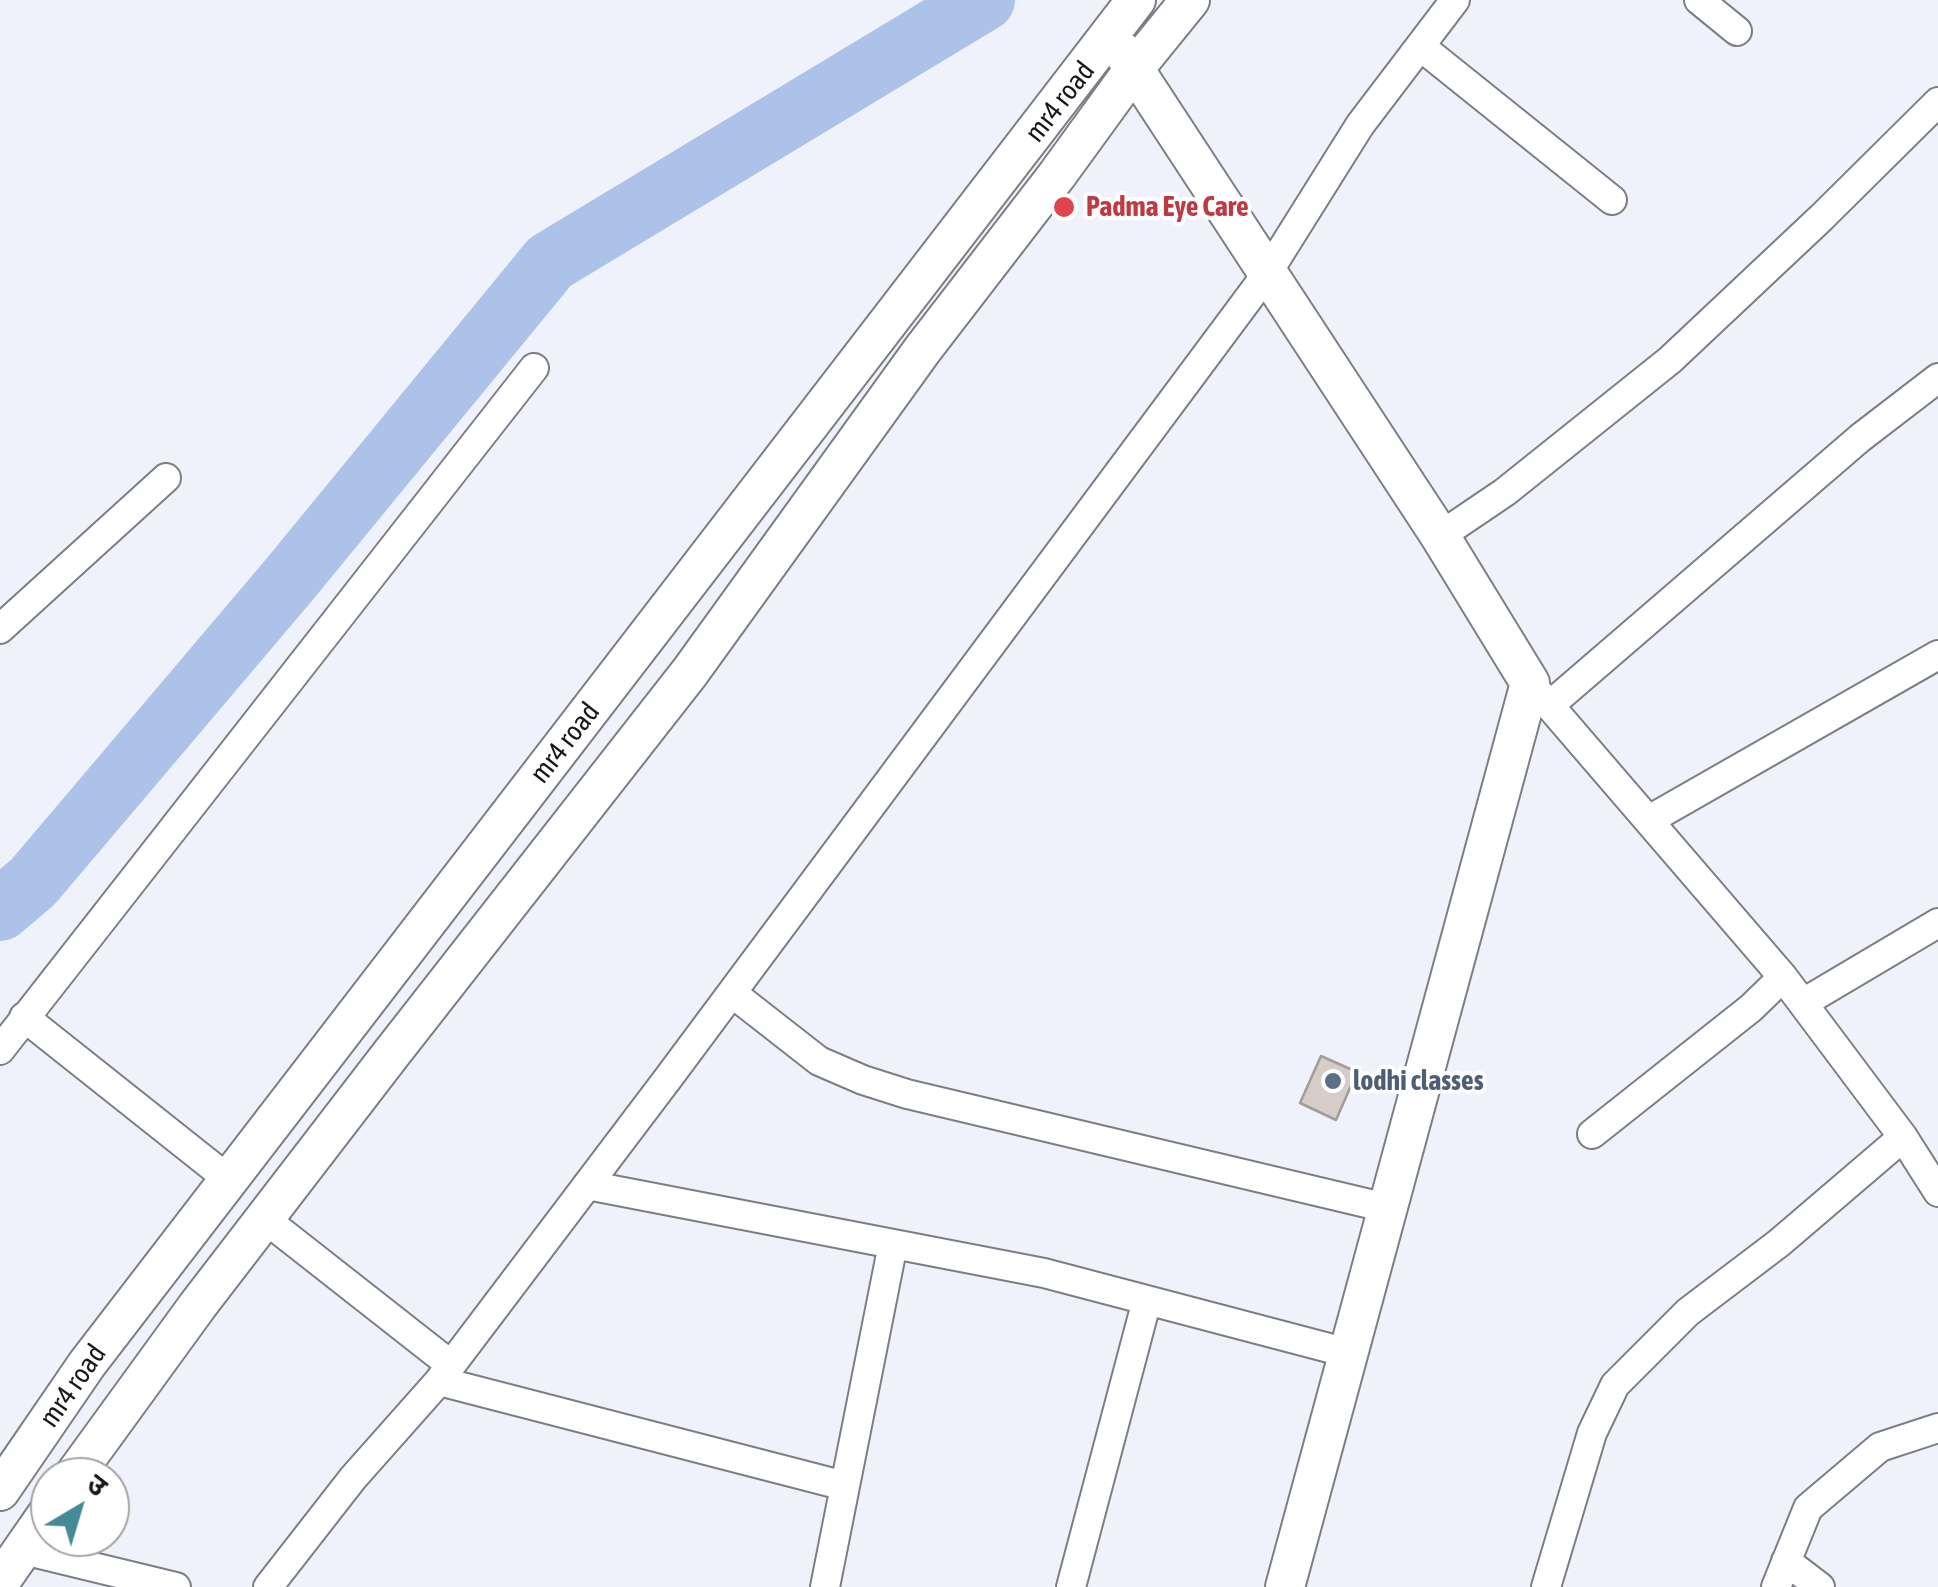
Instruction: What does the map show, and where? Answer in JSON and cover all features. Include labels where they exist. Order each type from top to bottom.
[{"type":"street","name":"mr4 road","points":[[0,1491],[87,1364],[1136,0]]},
{"type":"street","name":"mr4 road","points":[[87,1457],[390,1054],[679,686],[924,349],[1190,0]]},
{"type":"street","points":[[268,1587],[353,1478],[445,1373],[732,993],[1266,275],[1360,125],[1456,0]]},
{"type":"street","points":[[1699,0],[1738,30]]},
{"type":"street","points":[[1111,35],[1540,694],[1803,1002],[1903,1137],[1938,1192]]},
{"type":"street","points":[[1420,46],[1612,200]]},
{"type":"street","points":[[1440,536],[1505,492],[1670,360],[1938,102]]},
{"type":"street","points":[[0,1050],[534,368]]},
{"type":"street","points":[[1285,1587],[1388,1208],[1540,694],[1938,378]]},
{"type":"street","points":[[0,628],[166,478]]},
{"type":"street","points":[[1649,820],[1938,655]]},
{"type":"street","points":[[1803,1002],[1938,923]]},
{"type":"street","points":[[1592,1134],[1751,1008],[1783,977]]},
{"type":"street","points":[[732,993],[819,1062],[863,1080],[1388,1208]]},
{"type":"street","points":[[24,1018],[228,1179]]},
{"type":"street","points":[[1546,1587],[1592,1433],[1615,1384],[1688,1312],[1780,1243],[1903,1137]]},
{"type":"street","points":[[587,1186],[1044,1273],[1348,1353]]},
{"type":"street","points":[[264,1219],[445,1373],[845,1486]]},
{"type":"street","points":[[825,1587],[892,1244]]},
{"type":"street","points":[[1071,1587],[1146,1300]]},
{"type":"street","points":[[1820,1587],[1781,1574],[1808,1508],[1880,1447],[1938,1428]]},
{"type":"street","points":[[0,1582],[30,1540]]},
{"type":"street","points":[[23,1550],[176,1587]]},
{"type":"building","points":[[1321,1056],[1357,1072],[1336,1120],[1300,1103]]},
{"type":"waterway","points":[[0,910],[33,882],[289,580],[550,262],[984,0]]},
{"type":"place","name":"Padma Eye Care","points":[[1064,207]]},
{"type":"place","name":"lodhi classes","points":[[1333,1081]]}]
